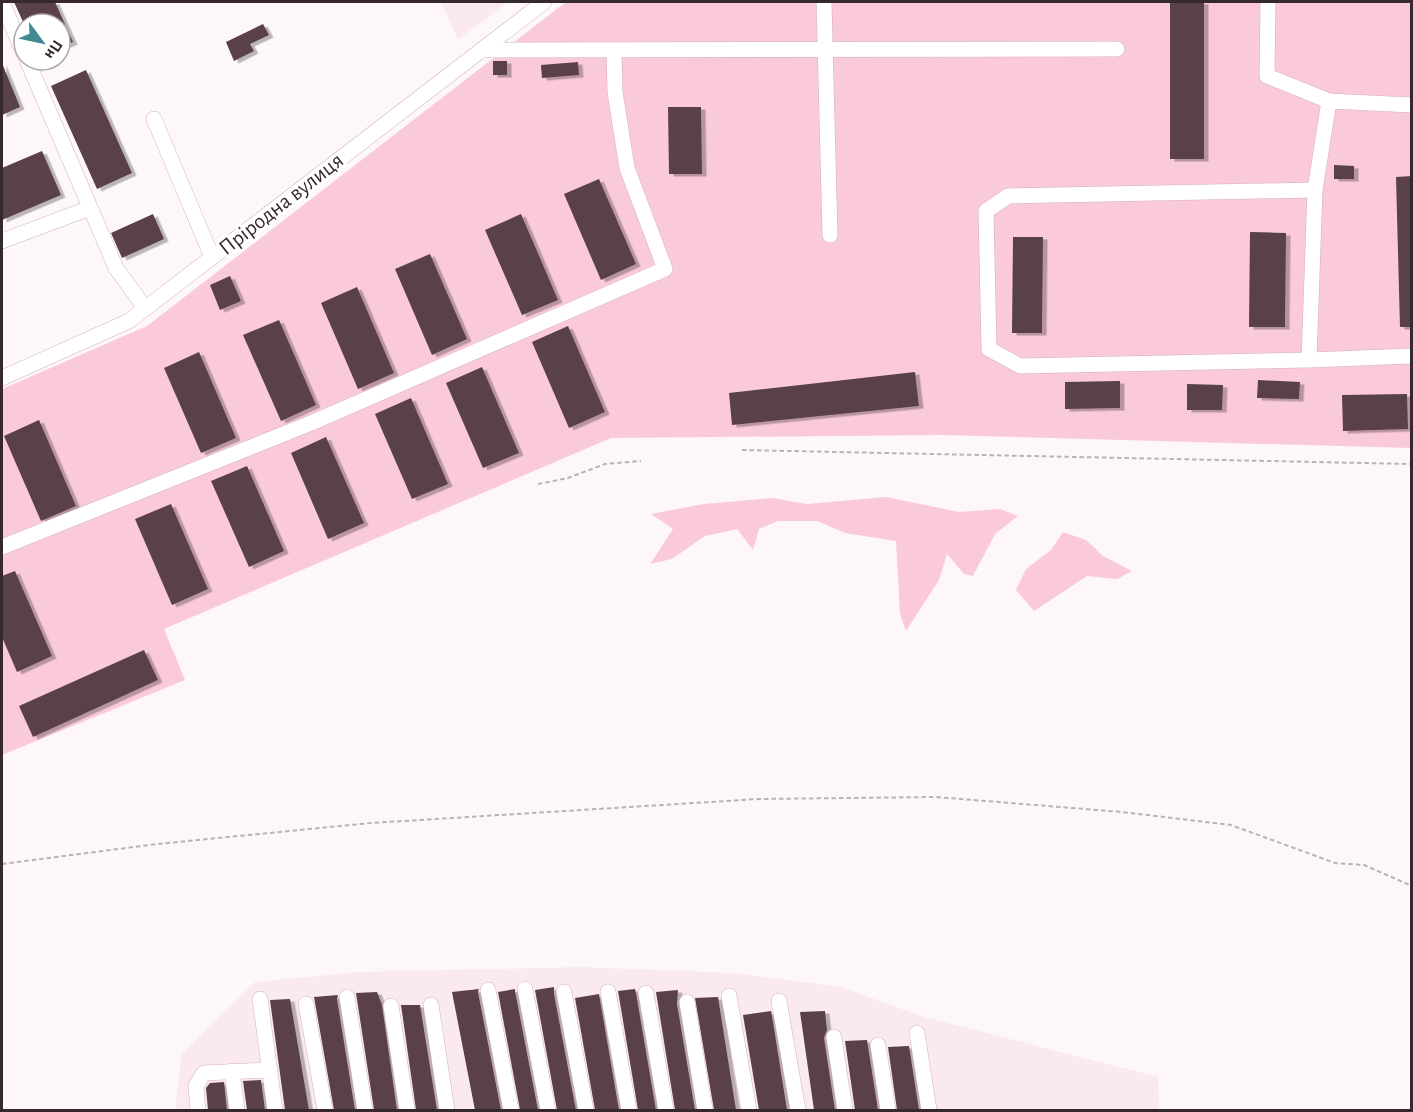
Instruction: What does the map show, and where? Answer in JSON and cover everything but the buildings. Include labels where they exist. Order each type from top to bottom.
[{"type":"street","points":[[2,2],[12,26]]},
{"type":"street","name":"Пріродна вулиця","points":[[2,378],[129,321],[544,2]]},
{"type":"street","points":[[824,2],[830,235]]},
{"type":"street","points":[[1268,2],[1267,76],[1329,101],[1412,105]]},
{"type":"street","points":[[481,50],[1117,49]]},
{"type":"street","points":[[2,547],[311,423],[665,269],[627,168],[615,92],[614,51]]},
{"type":"street","points":[[32,72],[116,268],[145,308]]},
{"type":"street","points":[[1309,360],[1315,190],[1329,101]]},
{"type":"street","points":[[154,119],[212,257]]},
{"type":"street","points":[[1315,190],[1008,196],[986,211],[989,349],[1020,366],[1412,356]]},
{"type":"street","points":[[2,241],[90,208]]},
{"type":"street","points":[[525,989],[548,1110]]},
{"type":"street","points":[[488,990],[511,1110]]},
{"type":"street","points":[[564,992],[586,1110]]},
{"type":"street","points":[[608,992],[629,1110]]},
{"type":"street","points":[[646,993],[666,1110]]},
{"type":"street","points":[[729,996],[749,1110]]},
{"type":"street","points":[[346,998],[365,1110]]},
{"type":"street","points":[[260,999],[276,1110]]},
{"type":"street","points":[[779,1000],[798,1110]]},
{"type":"street","points":[[687,1002],[705,1110]]},
{"type":"street","points":[[306,1004],[325,1110]]},
{"type":"street","points":[[430,1005],[447,1110]]},
{"type":"street","points":[[391,1006],[407,1110]]},
{"type":"street","points":[[917,1033],[929,1110]]},
{"type":"street","points":[[834,1037],[845,1110]]},
{"type":"street","points":[[878,1045],[888,1110]]},
{"type":"street","points":[[198,1110],[196,1086],[204,1073],[269,1070]]},
{"type":"street","points":[[232,1071],[237,1110]]},
{"type":"path","points":[[742,450],[1412,464]]},
{"type":"path","points":[[538,484],[568,478],[605,464],[640,461]]},
{"type":"path","points":[[2,864],[157,844],[372,824],[759,799],[936,797],[1122,812],[1231,825],[1335,863],[1364,865],[1412,886]]},
{"type":"shaded area","points":[[441,2],[508,2],[458,40]]},
{"type":"shaded area","points":[[566,2],[1411,2],[1411,448],[942,435],[611,438],[164,629],[185,680],[2,755],[2,389],[147,326]]},
{"type":"shaded area","points":[[886,497],[959,512],[1000,509],[1018,516],[995,534],[973,576],[964,574],[947,554],[939,580],[906,631],[900,614],[896,541],[845,533],[817,521],[778,521],[759,529],[753,550],[737,529],[705,536],[672,559],[650,564],[673,529],[651,514],[704,504],[772,498],[807,504]]},
{"type":"shaded area","points":[[1063,532],[1086,540],[1103,556],[1132,571],[1117,579],[1087,576],[1034,611],[1016,590],[1026,569],[1051,550]]},
{"type":"shaded area","points":[[580,967],[734,973],[841,987],[924,1017],[1158,1077],[1159,1110],[175,1110],[182,1054],[255,982],[359,972]]}]
